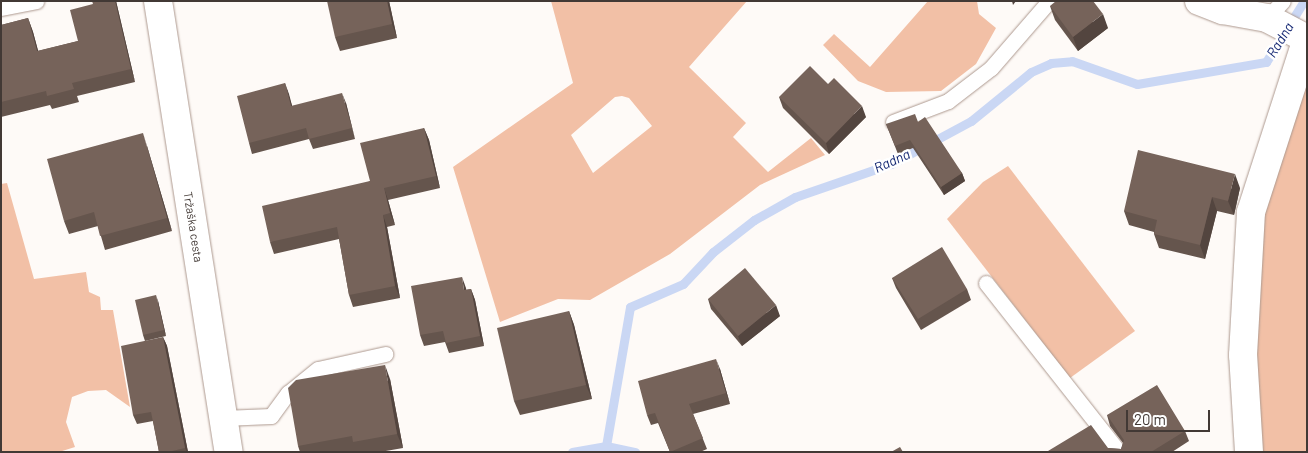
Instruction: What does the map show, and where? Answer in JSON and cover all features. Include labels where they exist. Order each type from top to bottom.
[{"type":"street","name":"Tržaška cesta","points":[[158,1],[229,452]]},
{"type":"street","points":[[1199,1],[1223,10],[1275,10],[1307,39],[1251,212],[1243,355],[1249,452]]},
{"type":"lane","points":[[1,8],[36,1]]},
{"type":"lane","points":[[893,122],[948,101],[991,68],[1048,1]]},
{"type":"lane","points":[[986,283],[1119,452]]},
{"type":"lane","points":[[223,418],[271,416],[288,393],[318,369],[385,354]]},
{"type":"shaded area","points":[[551,1],[747,1],[689,67],[746,123],[733,137],[768,172],[811,138],[825,155],[760,185],[670,254],[590,300],[558,299],[500,322],[453,167],[573,83]],"holes":[[[615,97],[629,98],[652,126],[593,173],[571,135]]]},
{"type":"shaded area","points":[[928,1],[977,1],[979,14],[996,28],[976,64],[941,91],[886,92],[858,81],[823,45],[834,34],[870,67]]},
{"type":"shaded area","points":[[1307,71],[1307,452],[1261,452],[1256,354],[1262,218]]},
{"type":"shaded area","points":[[1008,166],[1135,331],[1070,378],[947,219],[983,182]]},
{"type":"shaded area","points":[[7,183],[34,279],[86,272],[89,292],[100,297],[101,310],[113,310],[130,407],[106,390],[88,391],[72,397],[66,422],[75,447],[59,452],[1,452],[1,184]]},
{"type":"building","points":[[92,1],[115,1],[131,69],[72,83],[74,89],[47,96],[46,91],[1,102],[1,25],[28,18],[37,51],[78,41],[70,10],[93,4]]},
{"type":"building","points":[[327,1],[387,1],[392,24],[335,37]]},
{"type":"building","points":[[1056,1],[1093,1],[1103,14],[1073,37],[1050,6]]},
{"type":"building","points":[[810,66],[828,84],[834,78],[862,106],[826,143],[779,97]]},
{"type":"building","points":[[285,83],[291,106],[342,93],[352,128],[309,139],[306,128],[249,143],[237,96]]},
{"type":"building","points":[[915,114],[918,122],[925,117],[962,173],[941,187],[910,140],[895,146],[886,124]]},
{"type":"building","points":[[424,128],[436,176],[384,188],[390,213],[383,215],[395,286],[349,295],[337,227],[270,242],[262,206],[370,181],[360,143]]},
{"type":"building","points":[[143,133],[167,218],[100,236],[94,212],[64,221],[47,159]]},
{"type":"building","points":[[1138,150],[1235,174],[1228,201],[1212,197],[1200,245],[1154,234],[1157,220],[1124,211]]},
{"type":"building","points":[[942,247],[967,289],[918,319],[892,278]]},
{"type":"building","points":[[745,268],[776,305],[738,336],[708,299]]},
{"type":"building","points":[[462,277],[464,290],[471,289],[480,336],[446,343],[443,331],[420,335],[411,286]]},
{"type":"building","points":[[156,295],[164,330],[143,335],[135,300]]},
{"type":"building","points":[[569,311],[586,385],[514,401],[497,328]]},
{"type":"building","points":[[163,337],[185,448],[168,452],[159,452],[151,412],[133,415],[121,346]]},
{"type":"building","points":[[716,359],[726,393],[689,404],[703,438],[670,452],[655,413],[647,415],[638,381]]},
{"type":"building","points":[[385,365],[397,434],[353,442],[352,436],[298,446],[288,388],[296,380]]},
{"type":"building","points":[[1157,385],[1185,431],[1151,452],[1048,451],[1091,425],[1108,448],[1121,449],[1124,440],[1107,415]]},
{"type":"building","points":[[900,447],[903,452],[891,452]]},
{"type":"waterway","name":"Radna","points":[[572,452],[606,446],[630,307],[683,284],[713,252],[754,220],[795,197],[891,164],[971,121],[1031,72],[1051,63],[1072,61],[1137,84],[1266,62],[1304,1]]},
{"type":"waterway","points":[[606,446],[635,452]]}]
